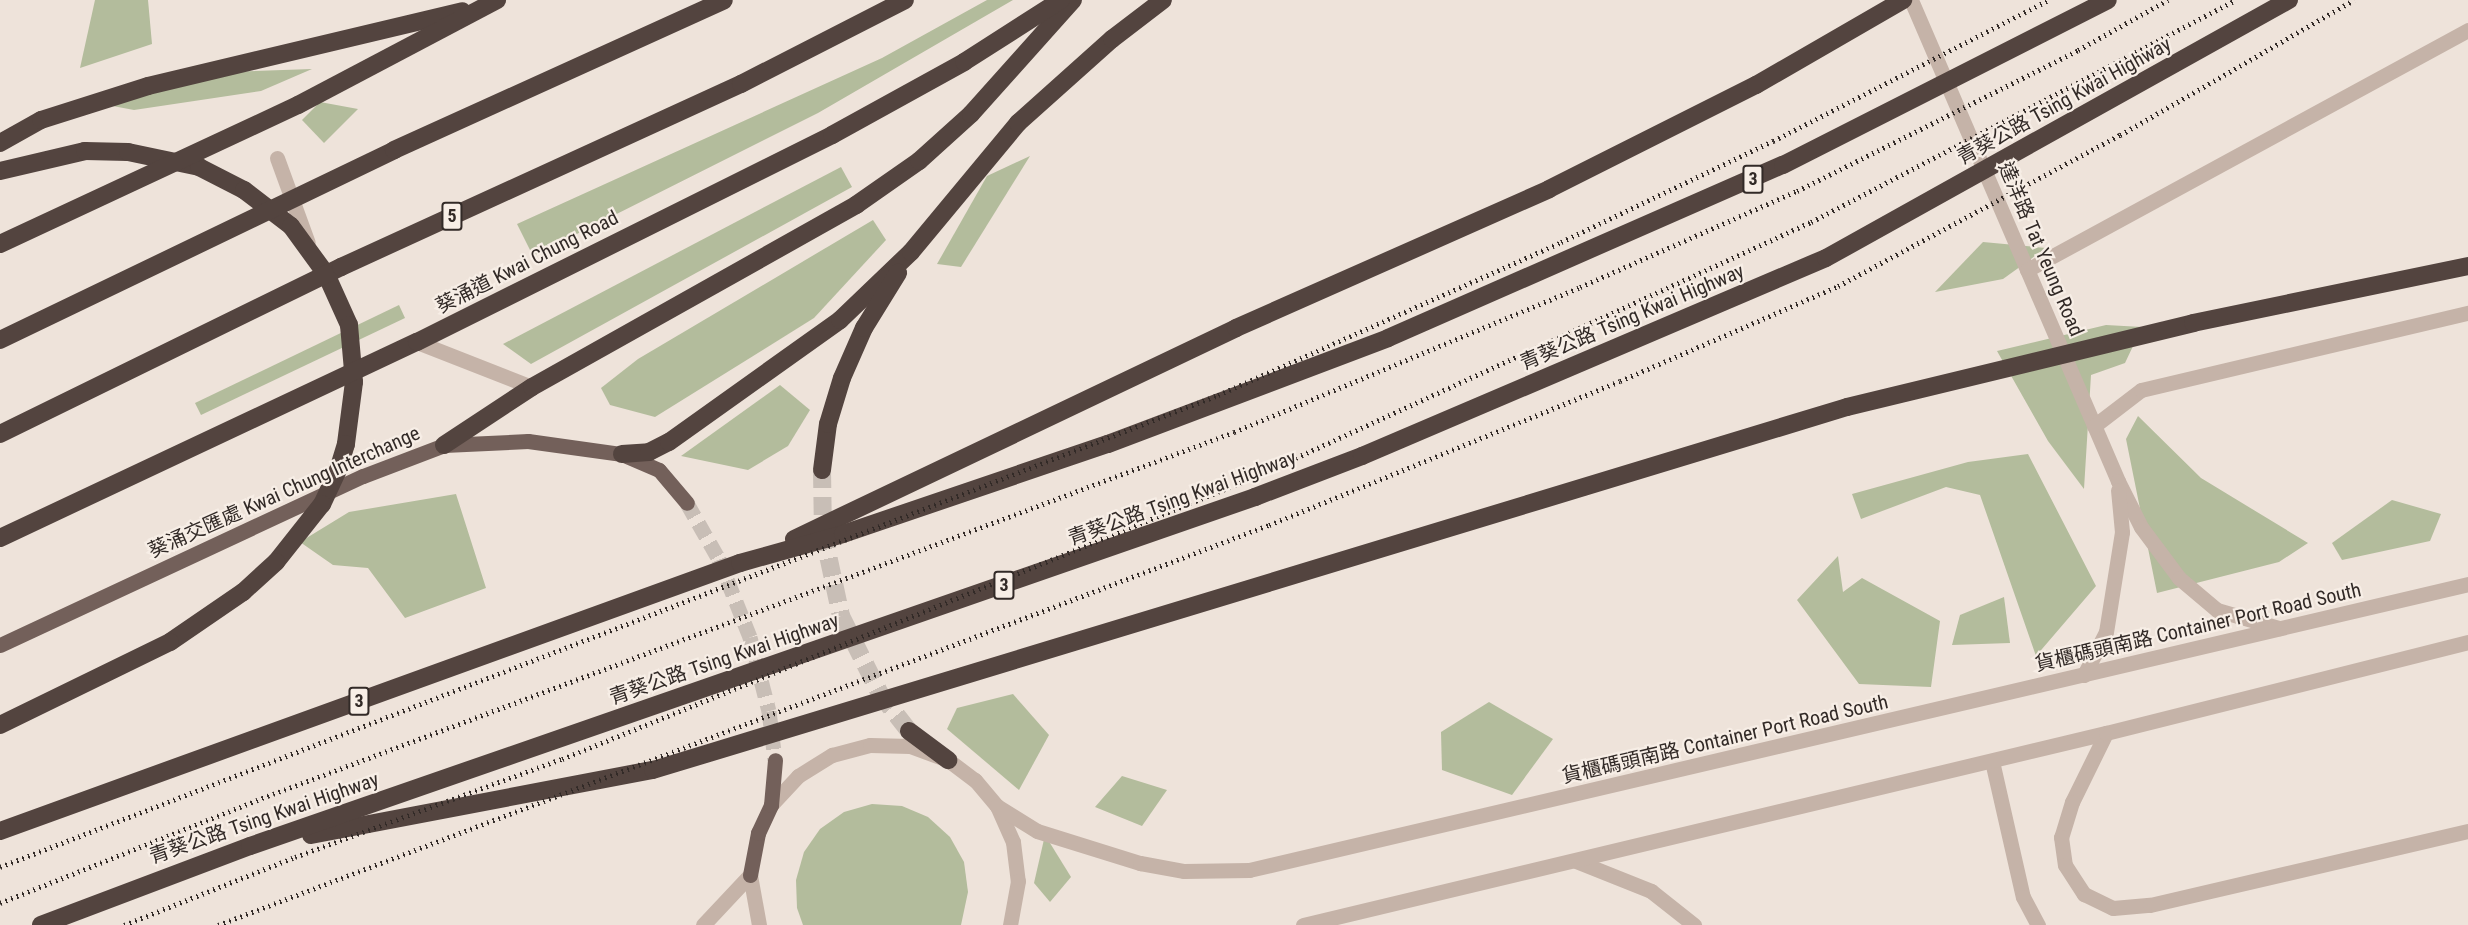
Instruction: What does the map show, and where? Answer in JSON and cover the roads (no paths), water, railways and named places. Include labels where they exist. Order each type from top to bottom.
[{"type":"highway","points":[[0,244],[298,105],[497,0]]},
{"type":"highway","points":[[0,144],[41,120],[137,89],[502,0]]},
{"type":"highway","points":[[0,340],[394,150],[724,0]]},
{"type":"highway","name":"5","points":[[0,434],[341,267],[741,84],[905,0]]},
{"type":"highway","name":"葵涌道 Kwai Chung Road","points":[[0,538],[417,342],[832,135],[964,62],[1061,0]]},
{"type":"highway","points":[[444,445],[532,387],[856,205],[919,161],[970,114],[1073,0]]},
{"type":"highway","points":[[622,454],[649,452],[669,442],[840,320],[911,252],[1018,123],[1112,39],[1163,0]]},
{"type":"highway","points":[[740,563],[1236,328],[1549,189],[1756,85],[1903,0]]},
{"type":"highway","name":"3","points":[[0,831],[740,563],[866,527],[1108,444],[1388,338],[1783,165],[2108,0]]},
{"type":"highway","name":"青葵公路 Tsing Kwai Highway","points":[[41,925],[250,846],[1255,497],[1373,451],[1826,258],[2289,0]]},
{"type":"highway","points":[[0,171],[85,151],[128,152],[177,160],[221,176],[244,190],[291,226],[310,250],[340,300],[353,349],[354,382],[346,444],[322,504],[276,562],[210,617],[153,651],[0,725]]},
{"type":"highway","points":[[822,470],[828,424],[842,378],[864,328],[911,252]]},
{"type":"highway","points":[[250,846],[653,770],[1847,407],[2193,323],[2468,266]]},
{"type":"highway","points":[[909,731],[948,760]]},
{"type":"main road","name":"葵涌交匯處 Kwai Chung Interchange","points":[[0,645],[279,514],[444,445],[528,441],[622,454],[659,470],[687,503]]},
{"type":"main road","points":[[750,875],[758,833],[771,805],[775,760]]},
{"type":"street","name":"達洋路 Tat Yeung Road","points":[[1911,0],[2118,481],[2141,527],[2179,578],[2217,610],[2282,628]]},
{"type":"street","points":[[2027,270],[2468,30]]},
{"type":"street","points":[[277,158],[310,250]]},
{"type":"street","points":[[2094,426],[2141,390],[2468,312]]},
{"type":"street","points":[[417,342],[532,387]]},
{"type":"street","name":"達洋路 Tat Yeung Road","points":[[2084,675],[2106,632],[2122,532],[2118,481]]},
{"type":"street","name":"貨櫃碼頭南路 Container Port Road South","points":[[997,806],[1037,831],[1140,863],[1184,871],[1249,870],[2468,584]]},
{"type":"street","points":[[1303,925],[2106,733],[2468,642]]},
{"type":"street","points":[[2106,733],[2072,802],[2061,837],[2065,865],[2084,894],[2113,908],[2150,905],[2468,831]]},
{"type":"street","points":[[771,805],[798,776],[832,755],[861,747],[910,746],[948,760],[975,780],[997,806],[1013,842],[1018,881],[1010,925]]},
{"type":"street","points":[[1992,760],[2009,848],[2023,897],[2038,925]]},
{"type":"street","points":[[1576,861],[1651,891],[1694,925]]},
{"type":"street","points":[[703,925],[750,875]]},
{"type":"street","points":[[750,875],[759,925]]},
{"type":"tunnel","points":[[822,470],[823,532],[841,616],[880,694],[909,731]]},
{"type":"tunnel","points":[[687,503],[719,559],[750,637],[769,711],[775,760]]},
{"type":"railway","points":[[0,867],[1218,395],[1561,242],[1773,141],[2049,0]]},
{"type":"railway","points":[[0,903],[273,794],[1234,432],[1580,287],[1797,191],[2078,50],[2168,0]]},
{"type":"railway","points":[[124,925],[295,857],[562,759],[1252,478],[1811,222],[2235,0]]},
{"type":"railway","points":[[218,925],[1269,525],[1620,381],[1838,286],[2120,135],[2354,0]]}]
